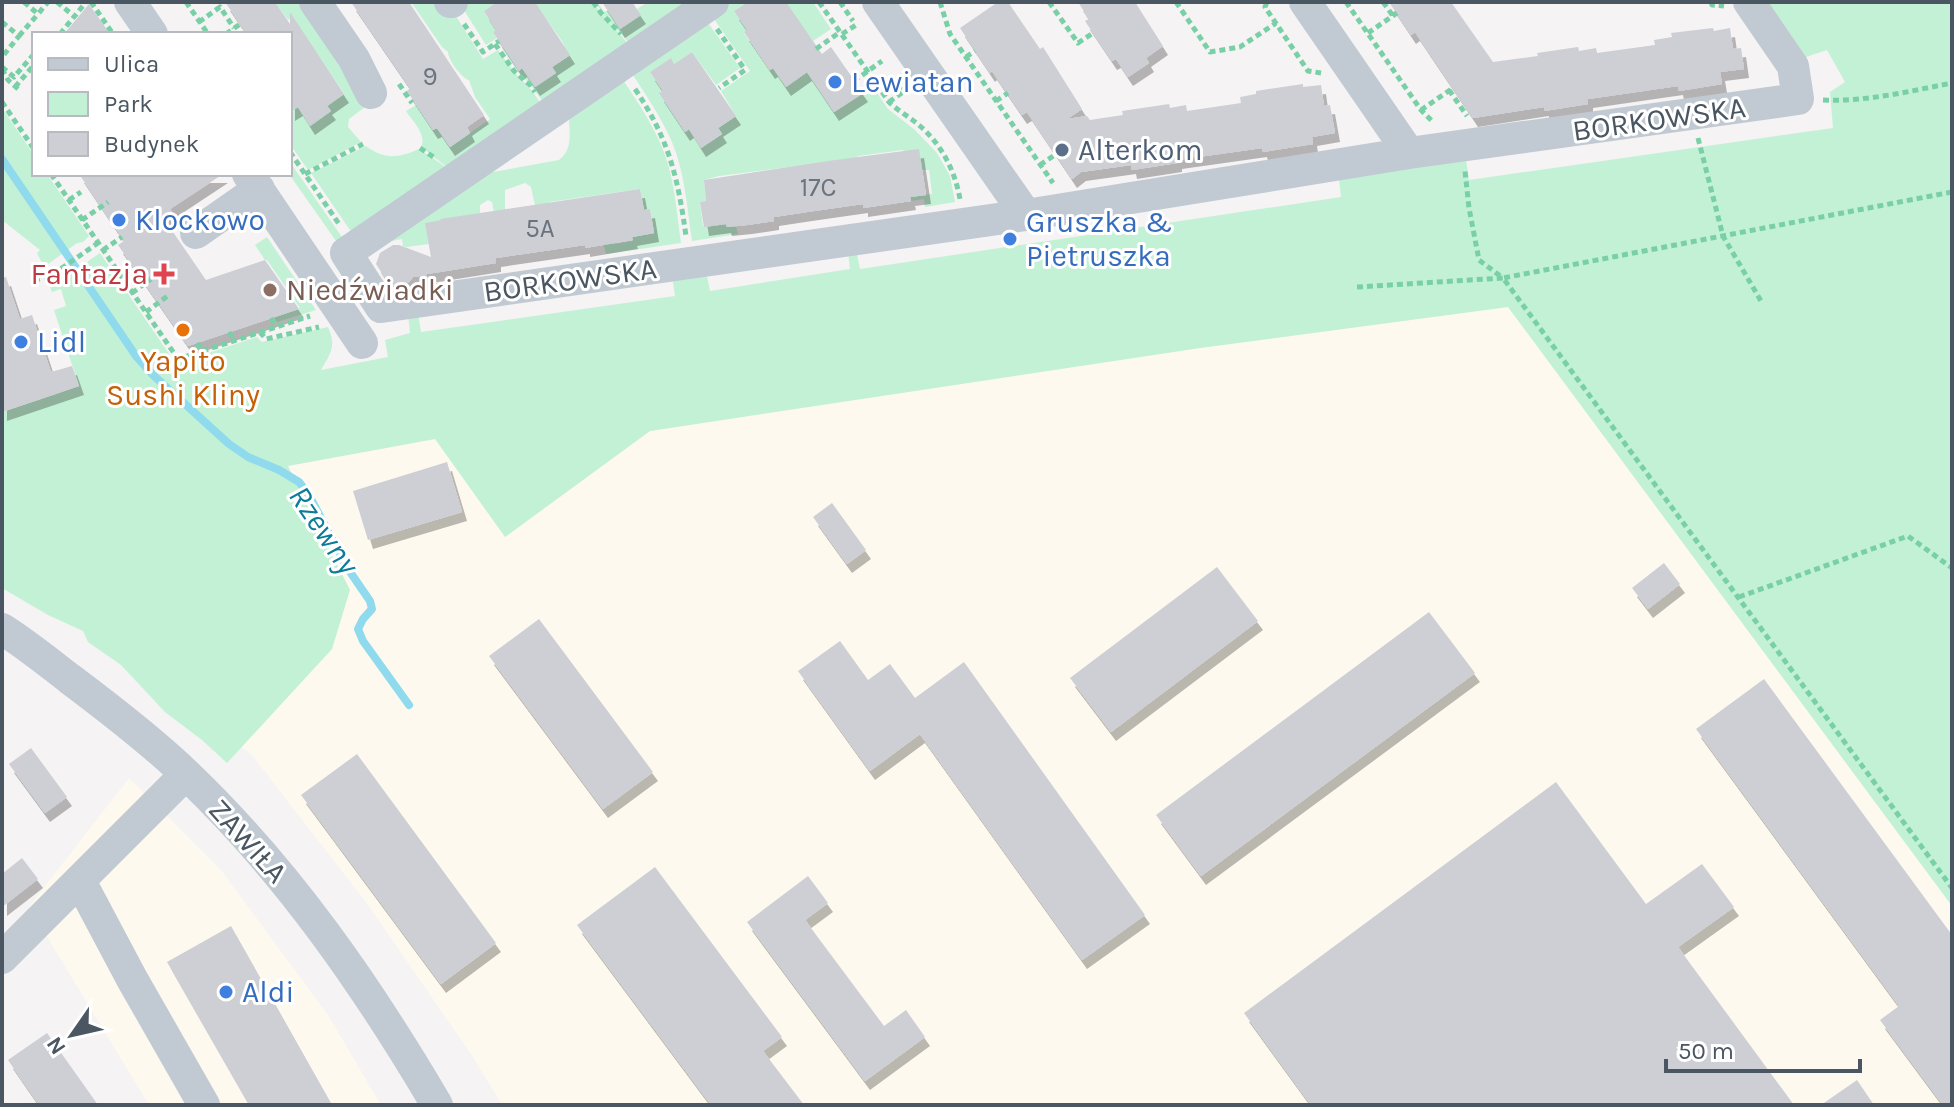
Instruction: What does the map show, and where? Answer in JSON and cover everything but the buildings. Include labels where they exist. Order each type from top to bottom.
[{"type":"street","points":[[130,2],[151,32]]},
{"type":"street","points":[[315,2],[354,59],[371,93]]},
{"type":"street","points":[[1305,2],[1409,153]]},
{"type":"street","points":[[1737,4],[1793,66],[1798,99]]},
{"type":"street","points":[[355,247],[708,5]]},
{"type":"street","points":[[867,13],[1026,215]]},
{"type":"street","name":"BORKOWSKA","points":[[355,247],[346,253],[381,307],[1026,215],[1409,153],[1458,131],[1692,114],[1798,99]]},
{"type":"street","points":[[196,233],[253,182],[362,343]]},
{"type":"street","name":"ZAWIŁA","points":[[2,629],[97,700],[186,774],[230,818],[293,890],[358,977],[437,1105]]},
{"type":"street","points":[[2,958],[186,774]]},
{"type":"street","points":[[80,881],[204,1105]]},
{"type":"path","points":[[24,2],[38,14]]},
{"type":"path","points":[[2,57],[48,2]]},
{"type":"path","points":[[57,2],[76,17]]},
{"type":"path","points":[[62,32],[88,2],[111,32]]},
{"type":"path","points":[[186,2],[206,32]]},
{"type":"path","points":[[451,2],[483,52],[497,43],[514,71],[531,86],[548,115]]},
{"type":"path","points":[[593,2],[628,60],[642,98],[667,146],[679,190],[687,245]]},
{"type":"path","points":[[819,2],[889,102],[919,125],[948,161],[958,185],[961,205]]},
{"type":"path","points":[[840,2],[867,13]]},
{"type":"path","points":[[940,2],[950,34],[1058,191]]},
{"type":"path","points":[[1049,2],[1078,43],[1093,33]]},
{"type":"path","points":[[1176,2],[1210,52],[1240,47],[1276,23]]},
{"type":"path","points":[[1267,2],[1265,7],[1308,71],[1332,75]]},
{"type":"path","points":[[1346,2],[1421,110],[1432,121],[1458,131]]},
{"type":"path","points":[[1368,33],[1395,15],[1383,2]]},
{"type":"path","points":[[1711,2],[1712,5],[1737,4]]},
{"type":"path","points":[[708,5],[745,70],[719,88]]},
{"type":"path","points":[[199,22],[220,7],[237,26],[229,32]]},
{"type":"path","points":[[816,49],[867,13]]},
{"type":"path","points":[[864,37],[867,13]]},
{"type":"path","points":[[2,22],[19,36]]},
{"type":"path","points":[[966,57],[975,51]]},
{"type":"path","points":[[2,68],[14,77],[32,56]]},
{"type":"path","points":[[854,81],[882,61],[889,72]]},
{"type":"path","points":[[2,68],[16,88],[32,68]]},
{"type":"path","points":[[889,102],[903,92],[896,82]]},
{"type":"path","points":[[1798,99],[1838,101],[1952,83]]},
{"type":"path","points":[[1421,110],[1451,89],[1479,260],[1503,278],[1952,888]]},
{"type":"path","points":[[996,101],[1008,93]]},
{"type":"path","points":[[2,102],[32,146]]},
{"type":"path","points":[[406,107],[414,102]]},
{"type":"path","points":[[1692,114],[1723,236],[1761,301]]},
{"type":"path","points":[[305,174],[363,144]]},
{"type":"path","points":[[1040,165],[1056,154]]},
{"type":"path","points":[[292,155],[355,247]]},
{"type":"path","points":[[52,176],[178,359],[310,316]]},
{"type":"path","points":[[69,200],[81,192]]},
{"type":"path","points":[[1357,287],[1503,278],[1952,192]]},
{"type":"path","points":[[82,220],[108,202]]},
{"type":"path","points":[[103,250],[122,237]]},
{"type":"path","points":[[34,280],[49,277],[98,243]]},
{"type":"path","points":[[132,293],[151,279]]},
{"type":"path","points":[[146,312],[169,295]]},
{"type":"path","points":[[271,318],[276,327]]},
{"type":"path","points":[[260,332],[266,339],[332,324]]},
{"type":"path","points":[[229,332],[234,341]]},
{"type":"path","points":[[197,343],[202,351]]},
{"type":"path","points":[[1739,597],[1908,536],[1952,568]]},
{"type":"shaded area","points":[[1508,307],[1952,906],[1952,1105],[502,1105],[473,1057],[368,905],[252,755],[241,747],[332,649],[287,466],[436,439],[506,537],[650,431],[1200,348]]},
{"type":"shaded area","points":[[129,778],[221,870],[328,1015],[381,1105],[149,1105],[29,907]]},
{"type":"green space","points":[[275,2],[309,2],[369,104],[349,119],[348,127],[361,142],[308,170],[292,147],[292,105],[298,107],[310,125],[330,111],[327,106],[344,93],[292,17],[288,20]]},
{"type":"green space","points":[[411,2],[437,2],[452,10],[483,59],[498,50],[543,106],[447,167],[421,147],[421,133],[406,111],[416,105],[433,130],[437,128],[450,147],[490,119],[475,97],[469,80],[456,68],[448,52]]},
{"type":"green space","points":[[470,2],[497,2],[484,11],[496,30],[493,32],[497,38],[486,45],[462,7]]},
{"type":"green space","points":[[534,2],[592,2],[630,46],[545,105],[502,48],[507,45],[520,70],[552,67],[569,56]]},
{"type":"green space","points":[[595,2],[604,12],[640,15],[637,9],[648,2],[695,2],[631,45]]},
{"type":"green space","points":[[732,2],[748,2],[734,11],[747,30],[744,33],[769,70],[773,68],[786,86],[807,72],[834,112],[873,87],[888,109],[915,130],[937,153],[950,176],[955,202],[925,207],[924,199],[911,201],[910,197],[932,194],[929,170],[922,170],[903,150],[719,176],[704,180],[706,201],[700,202],[703,226],[736,226],[738,234],[692,241],[680,166],[672,142],[631,72],[706,20],[740,68],[716,85],[692,52],[674,64],[670,59],[650,72],[685,131],[689,129],[701,147],[722,134],[718,128],[736,116],[721,91],[750,71],[712,16]]},
{"type":"green space","points":[[784,2],[813,2],[831,29],[813,41]]},
{"type":"green space","points":[[1768,2],[1952,2],[1952,906],[1508,307],[1200,348],[650,431],[505,537],[435,439],[288,466],[350,590],[332,649],[227,763],[165,712],[121,665],[88,642],[83,631],[2,588],[2,412],[79,386],[54,310],[66,306],[61,289],[52,292],[50,287],[100,253],[176,364],[257,337],[262,342],[328,327],[332,345],[321,370],[388,357],[385,340],[410,333],[408,314],[418,313],[421,332],[675,296],[672,276],[706,271],[710,291],[850,269],[848,251],[856,250],[860,269],[1341,197],[1339,178],[1466,160],[1469,180],[1833,128],[1830,92],[1845,82],[1827,50],[1806,57]]},
{"type":"green space","points":[[621,77],[647,118],[667,161],[681,243],[606,254],[603,242],[614,240],[615,244],[632,241],[632,237],[654,233],[650,209],[644,210],[640,189],[549,202],[550,208],[536,210],[531,187],[525,183],[505,190],[505,210],[494,212],[492,202],[488,200],[480,205],[480,213],[426,223],[429,244],[406,247],[402,239],[386,242],[482,174],[559,160],[568,147],[569,120]]},
{"type":"green space","points":[[2,108],[32,152],[32,176],[48,176],[89,236],[44,267],[37,253],[40,250],[2,220]]},
{"type":"green space","points":[[366,146],[379,154],[392,156],[419,149],[448,171],[354,236],[311,173]]},
{"type":"green space","points":[[292,165],[346,243],[336,241],[290,176]]},
{"type":"green space","points":[[267,237],[316,310],[277,322],[274,317],[300,308],[255,245]]},
{"type":"waterway","name":"Rzewny","points":[[2,159],[136,356],[153,375],[229,444],[299,482],[309,495],[346,566],[370,601],[372,609],[358,629],[363,641],[409,705]]},
{"type":"place","name":"Lewiatan","points":[[835,82]]},
{"type":"place","name":"Alterkom","points":[[1062,150]]},
{"type":"place","name":"Klockowo","points":[[119,220]]},
{"type":"place","name":"Gruszka & Pietruszka","points":[[1010,239]]},
{"type":"place","name":"Fantazja","points":[[164,274]]},
{"type":"place","name":"Niedźwiadki","points":[[270,290]]},
{"type":"place","name":"Yapito Sushi Kliny","points":[[183,330]]},
{"type":"place","name":"Lidl","points":[[21,342]]},
{"type":"place","name":"Aldi","points":[[226,992]]}]
